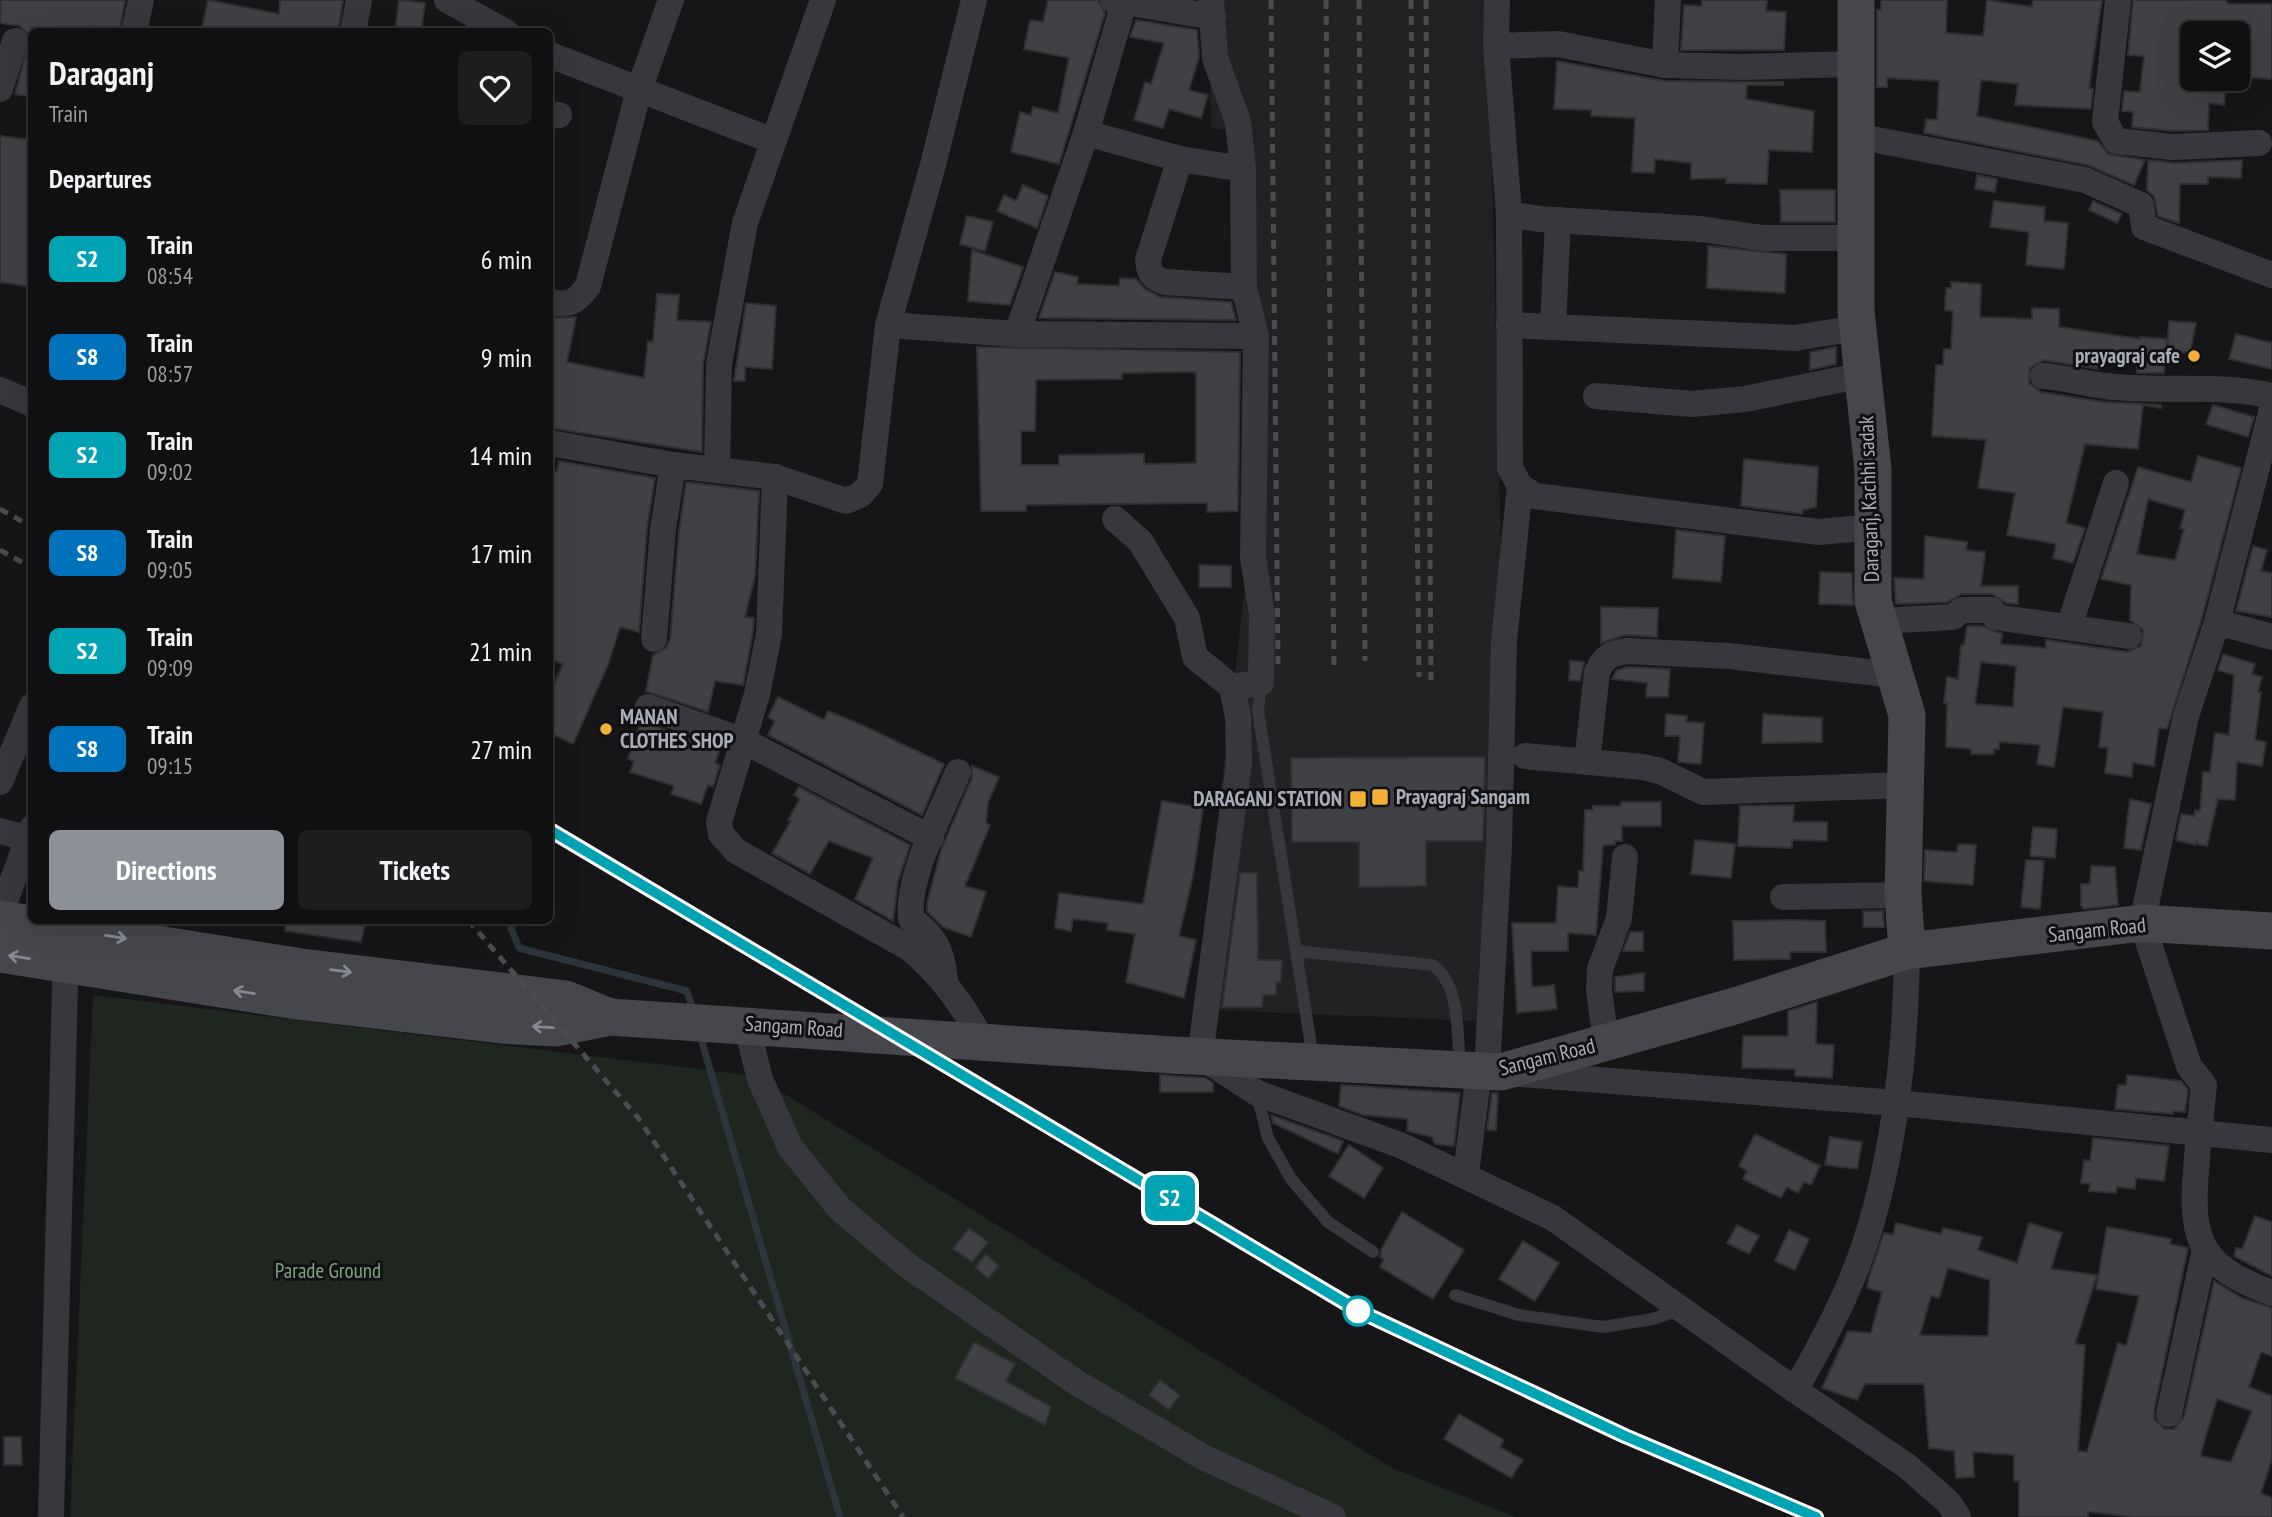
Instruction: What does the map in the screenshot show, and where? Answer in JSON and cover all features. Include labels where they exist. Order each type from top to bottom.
[{"type":"main road","name":"Daraganj, Kachhi sadak","points":[[1856,0],[1854,64],[1857,328],[1873,470],[1873,601],[1907,715],[1903,895],[1907,951]]},
{"type":"main road","points":[[0,917],[73,936]]},
{"type":"main road","name":"Sangam Road","points":[[73,936],[566,999],[610,1017],[684,1023],[735,1023],[1200,1056],[1482,1071],[1606,1042],[1907,951],[2142,923],[2270,923]]},
{"type":"main road","points":[[0,954],[73,936]]},
{"type":"street","points":[[135,28],[141,0]]},
{"type":"street","points":[[354,28],[359,0]]},
{"type":"street","points":[[447,0],[499,28]]},
{"type":"street","points":[[553,303],[565,305],[576,302],[588,286],[639,90],[671,0]]},
{"type":"street","points":[[717,470],[719,364],[745,223],[823,0]]},
{"type":"street","points":[[553,444],[673,465],[775,477],[846,501],[860,495],[870,484],[888,325],[933,165],[974,0]]},
{"type":"street","points":[[1497,0],[1496,46],[1508,214],[1510,468],[1520,486],[1535,496],[1819,532],[1873,527]]},
{"type":"street","points":[[1665,65],[1668,0]]},
{"type":"street","points":[[2118,0],[2105,122],[2116,142],[2173,147],[2259,143]]},
{"type":"street","points":[[1017,334],[1086,133],[1119,1],[1212,9],[1215,58],[1238,122],[1243,169],[1244,287],[1256,336],[1253,558],[1262,614],[1261,683],[1232,687]]},
{"type":"street","points":[[0,89],[15,40]]},
{"type":"street","points":[[1496,46],[1558,44],[1665,65],[1743,67],[1854,64]]},
{"type":"street","points":[[553,56],[773,141]]},
{"type":"street","points":[[1086,133],[1180,159],[1243,169]]},
{"type":"street","points":[[1856,136],[2085,180],[2141,205],[2144,227],[2161,236],[2272,275]]},
{"type":"street","points":[[1180,159],[1148,260],[1149,271],[1155,279],[1165,282],[1244,287]]},
{"type":"street","points":[[1508,214],[1700,229],[1763,238],[1856,238]]},
{"type":"street","points":[[1553,327],[1558,220]]},
{"type":"street","points":[[888,325],[1017,334],[1256,336]]},
{"type":"street","points":[[1509,325],[1795,338],[1857,328]]},
{"type":"street","points":[[1596,396],[1692,404],[1745,399],[1863,375]]},
{"type":"street","points":[[2043,376],[2073,378],[2104,386],[2221,389],[2272,396]]},
{"type":"street","points":[[0,390],[28,402]]},
{"type":"street","points":[[2272,409],[2217,622],[2186,716],[2142,923],[2189,1066],[2204,1085],[2193,1208],[2196,1230],[2205,1249],[2222,1269],[2247,1284],[2272,1293]]},
{"type":"street","points":[[654,639],[663,529],[673,465]]},
{"type":"street","points":[[775,477],[769,634],[744,741],[722,804],[719,822],[721,834],[736,850],[909,948],[946,982],[983,1041]]},
{"type":"street","points":[[2069,627],[2116,483]]},
{"type":"street","points":[[1465,1174],[1482,1071],[1499,846],[1504,641],[1520,486]]},
{"type":"street","points":[[1115,519],[1140,541],[1187,618],[1195,657],[1232,687],[1238,717],[1239,763],[1200,1056],[1257,1093],[1400,1145],[1553,1218],[1681,1310],[1908,1466],[1948,1502],[1958,1517]]},
{"type":"street","points":[[1879,621],[1952,617],[1962,610],[1992,610],[1995,617],[2129,636]]},
{"type":"street","points":[[2217,622],[2272,637]]},
{"type":"street","points":[[1587,762],[1597,672],[1603,659],[1612,653],[1627,651],[1729,656],[1895,675]]},
{"type":"street","points":[[648,706],[744,741],[931,838]]},
{"type":"street","points":[[0,782],[28,716]]},
{"type":"street","points":[[1525,756],[1660,771],[1703,793],[1907,785]]},
{"type":"street","points":[[946,982],[939,949],[930,932],[911,919],[910,905],[931,838],[958,772]]},
{"type":"street","points":[[0,831],[28,833]]},
{"type":"street","points":[[0,917],[28,836]]},
{"type":"street","points":[[1606,1042],[1599,990],[1600,969],[1619,918],[1625,857]]},
{"type":"street","points":[[1783,897],[1903,895]]},
{"type":"street","points":[[51,1517],[73,936]]},
{"type":"street","points":[[1796,1390],[1828,1333],[1852,1279],[1871,1220],[1897,1103],[1906,1003],[1907,951]]},
{"type":"street","points":[[735,1023],[790,1147],[840,1209],[907,1265],[1074,1381],[1203,1457],[1333,1517]]},
{"type":"street","points":[[1482,1071],[1897,1103],[2272,1140]]},
{"type":"street","points":[[2169,1415],[2205,1249]]},
{"type":"lane","points":[[1261,683],[1258,710],[1314,1062]]},
{"type":"lane","points":[[1296,951],[1433,965],[1444,972],[1482,1071]]},
{"type":"lane","points":[[1257,1093],[1268,1138],[1291,1179],[1328,1222],[1373,1252]]},
{"type":"lane","points":[[1455,1296],[1519,1315],[1603,1327],[1653,1319],[1681,1310]]},
{"type":"shaded area","points":[[1209,0],[1488,0],[1505,724],[1499,1022],[1195,1009],[1246,579],[1243,132],[1211,128]]},
{"type":"green space","name":"Parade Ground","points":[[93,995],[755,1076],[1392,1468],[1516,1517],[70,1517]]},
{"type":"building","points":[[1,0],[125,0],[120,28],[32,27],[28,28],[28,35],[20,26],[0,23]]},
{"type":"building","points":[[208,0],[279,14],[280,0],[343,0],[339,28],[202,28]]},
{"type":"building","points":[[399,0],[425,3],[422,28],[396,28]]},
{"type":"building","points":[[1048,0],[1098,0],[1105,13],[1059,164],[1011,152],[1020,112],[1031,115],[1033,107],[1058,113],[1069,58],[1024,49],[1030,20],[1043,22]]},
{"type":"building","points":[[1702,0],[1767,0],[1766,11],[1786,12],[1784,50],[1681,50],[1684,5],[1702,6]]},
{"type":"building","points":[[1881,0],[1947,0],[1946,33],[1983,36],[1987,0],[2032,7],[2033,0],[2102,0],[2089,88],[2093,89],[2091,109],[2015,105],[2018,84],[1981,80],[1977,116],[2098,141],[2108,154],[2145,160],[2134,185],[2088,165],[1924,133],[1926,119],[1937,120],[1939,81],[1887,78],[1887,87],[1877,87],[1877,10],[1881,10]]},
{"type":"building","points":[[2133,0],[2225,0],[2229,4],[2272,4],[2272,79],[2250,78],[2250,21],[2180,21],[2180,91],[2226,91],[2224,105],[2209,103],[2208,130],[2173,131],[2132,127],[2133,112],[2122,111],[2124,91],[2140,92],[2144,56],[2128,55]]},
{"type":"building","points":[[1136,20],[1197,30],[1199,57],[1189,90],[1208,95],[1201,118],[1169,109],[1163,128],[1134,120],[1145,82],[1151,84],[1164,43],[1130,37]]},
{"type":"building","points":[[28,45],[28,96],[15,94]]},
{"type":"building","points":[[1557,61],[1664,81],[1783,82],[1783,85],[1747,85],[1746,99],[1814,111],[1812,152],[1769,150],[1767,184],[1726,183],[1726,178],[1691,179],[1691,163],[1655,159],[1654,173],[1632,172],[1635,118],[1591,116],[1591,110],[1554,109]]},
{"type":"building","points":[[0,136],[28,140],[28,286],[0,282]]},
{"type":"building","points":[[2148,160],[2174,163],[2242,160],[2241,178],[2208,177],[2208,184],[2180,184],[2179,223],[2158,216],[2154,196],[2147,190]]},
{"type":"building","points":[[1977,175],[1997,179],[1995,192],[1975,189]]},
{"type":"building","points":[[1023,185],[1048,196],[1037,228],[997,211],[1004,195],[1016,201]]},
{"type":"building","points":[[1780,190],[1835,190],[1835,222],[1781,222]]},
{"type":"building","points":[[1994,201],[2045,207],[2044,221],[2068,223],[2064,269],[2026,265],[2029,232],[1990,227]]},
{"type":"building","points":[[2093,201],[2122,214],[2117,223],[2089,210]]},
{"type":"building","points":[[967,216],[993,222],[985,251],[960,244]]},
{"type":"building","points":[[1708,246],[1786,254],[1785,293],[1707,288]]},
{"type":"building","points":[[972,250],[1023,267],[1010,305],[968,301]]},
{"type":"building","points":[[1055,272],[1078,277],[1077,284],[1119,286],[1120,278],[1136,279],[1145,289],[1160,297],[1231,302],[1236,320],[1039,318]]},
{"type":"building","points":[[1951,282],[1981,284],[1980,317],[2032,319],[2032,308],[2059,309],[2059,327],[2140,339],[2167,339],[2164,373],[2137,373],[2138,363],[2102,358],[2100,369],[2044,360],[2030,368],[2029,383],[2041,392],[2104,402],[2161,405],[2161,408],[2143,405],[2138,449],[2085,444],[2066,523],[2085,528],[2073,563],[2053,558],[2056,544],[2007,535],[2015,493],[1978,488],[1986,440],[1932,436],[1936,365],[1943,365],[1944,349],[1951,349],[1953,311],[1945,310],[1946,288],[1951,288]]},
{"type":"building","points":[[657,294],[679,295],[677,320],[711,322],[703,364],[702,452],[553,428],[553,318],[576,317],[567,362],[644,378],[648,341],[653,342]]},
{"type":"building","points":[[746,303],[776,306],[772,369],[745,367],[745,381],[734,381]]},
{"type":"building","points":[[2169,321],[2196,323],[2190,353],[2167,351]]},
{"type":"building","points":[[2236,334],[2272,343],[2272,369],[2229,359]]},
{"type":"building","points":[[977,347],[1240,352],[1238,511],[1207,512],[1207,503],[1026,505],[1026,511],[981,511]],"holes":[[[1196,372],[1196,463],[1144,464],[1144,454],[1059,455],[1059,465],[1021,465],[1021,431],[1035,431],[1036,380],[1122,379],[1122,373]]]},
{"type":"building","points":[[1836,347],[1836,364],[1810,370],[1810,352]]},
{"type":"building","points":[[2213,405],[2254,417],[2248,437],[2206,424]]},
{"type":"building","points":[[2198,456],[2241,468],[2202,618],[2167,729],[2159,728],[2154,766],[2133,763],[2132,777],[2105,773],[2108,748],[2099,747],[2103,712],[2063,707],[2054,767],[2037,764],[2040,745],[1999,742],[1999,749],[1994,749],[1994,754],[1971,754],[1971,749],[1946,747],[1947,703],[1944,703],[1947,677],[1958,679],[1961,645],[1964,645],[1967,626],[1982,626],[2002,634],[2001,644],[2046,648],[2046,640],[2127,652],[2141,646],[2143,630],[2130,620],[2131,585],[2101,579],[2138,467],[2191,482]],"holes":[[[2148,499],[2185,510],[2180,528],[2184,529],[2175,560],[2137,554]],[[1981,662],[2016,666],[2013,707],[1975,704]]]},
{"type":"building","points":[[1744,459],[1818,467],[1816,507],[1803,510],[1802,514],[1741,506]]},
{"type":"building","points":[[559,461],[655,478],[647,528],[639,632],[620,627],[608,665],[573,744],[553,734],[553,686],[563,664],[553,660],[553,471],[557,472]]},
{"type":"building","points":[[686,482],[759,491],[755,576],[745,617],[754,618],[753,632],[743,685],[715,681],[708,712],[646,691],[653,655],[666,648],[670,640]]},
{"type":"building","points":[[1676,530],[1725,536],[1721,582],[1673,578]]},
{"type":"building","points":[[1925,536],[1967,542],[1966,550],[1985,552],[1981,586],[2018,586],[2018,604],[2006,603],[1992,594],[1962,594],[1947,602],[1896,604],[1894,578],[1924,579]]},
{"type":"building","points":[[2253,546],[2267,550],[2261,571],[2272,573],[2272,617],[2236,611]]},
{"type":"building","points":[[1199,565],[1231,566],[1231,587],[1199,587]]},
{"type":"building","points":[[1820,572],[1852,573],[1853,605],[1819,604]]},
{"type":"building","points":[[1601,607],[1658,608],[1657,637],[1625,635],[1601,643]]},
{"type":"building","points":[[2223,654],[2255,664],[2252,674],[2262,677],[2258,692],[2261,692],[2255,740],[2266,742],[2262,766],[2237,762],[2235,800],[2218,799],[2207,846],[2197,844],[2197,840],[2196,845],[2176,840],[2181,814],[2194,816],[2195,810],[2200,811],[2203,772],[2210,772],[2215,733],[2229,735],[2234,675],[2218,670]]},
{"type":"building","points":[[1570,661],[1584,662],[1580,681],[1569,680]]},
{"type":"building","points":[[1628,667],[1670,669],[1668,697],[1646,697],[1647,683],[1612,679],[1617,670]]},
{"type":"building","points":[[778,697],[824,720],[828,711],[944,764],[922,815],[768,735],[775,721],[768,717]]},
{"type":"building","points":[[1666,714],[1687,716],[1686,722],[1704,723],[1701,764],[1678,762],[1680,736],[1665,736]]},
{"type":"building","points":[[1763,714],[1822,718],[1822,742],[1762,743]]},
{"type":"building","points":[[641,721],[720,749],[715,763],[720,765],[713,787],[708,785],[701,804],[671,794],[674,786],[630,772],[634,761],[628,759]]},
{"type":"building","points":[[1485,757],[1483,841],[1426,841],[1426,886],[1359,887],[1359,842],[1292,842],[1291,758]]},
{"type":"building","points":[[972,766],[999,777],[988,803],[986,823],[990,825],[965,886],[986,892],[971,937],[943,927],[927,911],[927,903],[941,850],[972,778]]},
{"type":"building","points":[[799,787],[910,845],[898,881],[893,921],[855,899],[873,858],[829,841],[810,874],[772,853],[791,821],[788,820],[800,799],[794,795]]},
{"type":"building","points":[[2130,799],[2151,804],[2141,850],[2124,848]]},
{"type":"building","points":[[1162,801],[1203,808],[1193,876],[1179,936],[1196,940],[1184,998],[1126,982],[1135,934],[1107,930],[1108,923],[1073,919],[1071,931],[1055,928],[1059,893],[1143,904]]},
{"type":"building","points":[[1621,802],[1661,802],[1661,826],[1622,826],[1622,841],[1615,841],[1615,845],[1603,845],[1596,935],[1568,933],[1568,951],[1531,951],[1532,987],[1554,985],[1557,1009],[1517,1013],[1512,923],[1556,923],[1558,886],[1578,888],[1579,871],[1583,871],[1585,810],[1593,810],[1593,806],[1621,806]]},
{"type":"building","points":[[1794,805],[1793,822],[1827,822],[1827,841],[1792,840],[1792,848],[1738,846],[1740,806]]},
{"type":"building","points":[[2033,827],[2057,829],[2055,858],[2030,856]]},
{"type":"building","points":[[1695,840],[1735,844],[1731,878],[1691,874]]},
{"type":"building","points":[[1958,844],[1976,845],[1973,885],[1924,881],[1925,850],[1957,852]]},
{"type":"building","points":[[2026,860],[2044,861],[2040,909],[2021,907]]},
{"type":"building","points":[[2091,866],[2115,867],[2118,905],[2084,909],[2081,905],[2081,884],[2090,884]]},
{"type":"building","points":[[1240,873],[1257,873],[1258,960],[1282,960],[1281,982],[1276,982],[1276,995],[1263,995],[1262,1007],[1222,1007]]},
{"type":"building","points":[[1863,911],[1883,911],[1884,927],[1863,927]]},
{"type":"building","points":[[1733,921],[1825,921],[1826,952],[1790,952],[1790,959],[1734,960]]},
{"type":"building","points":[[286,924],[365,924],[361,942],[285,931]]},
{"type":"building","points":[[1630,932],[1643,932],[1643,951],[1623,951]]},
{"type":"building","points":[[1644,973],[1644,991],[1615,992],[1615,977]]},
{"type":"building","points":[[1817,1002],[1816,1044],[1834,1045],[1832,1078],[1795,1076],[1795,1069],[1742,1068],[1743,1036],[1788,1036],[1788,1011]]},
{"type":"building","points":[[1160,1075],[1205,1078],[1213,1083],[1213,1092],[1160,1092]]},
{"type":"building","points":[[2127,1075],[2181,1081],[2188,1090],[2185,1112],[2173,1111],[2173,1114],[2115,1109],[2118,1085],[2126,1085]]},
{"type":"building","points":[[1341,1085],[1460,1093],[1454,1146],[1435,1144],[1432,1137],[1407,1131],[1408,1119],[1363,1115],[1339,1106]]},
{"type":"building","points":[[1492,1093],[1498,1093],[1496,1130],[1487,1130]]},
{"type":"building","points":[[1271,1115],[1343,1141],[1338,1154],[1273,1123]]},
{"type":"building","points":[[1755,1134],[1820,1166],[1811,1185],[1804,1182],[1798,1193],[1787,1187],[1781,1198],[1743,1179],[1747,1171],[1739,1166]]},
{"type":"building","points":[[1830,1137],[1862,1142],[1857,1169],[1825,1165]]},
{"type":"building","points":[[2093,1138],[2169,1146],[2164,1181],[2136,1178],[2135,1189],[2117,1187],[2116,1193],[2089,1191],[2090,1184],[2081,1183],[2084,1160],[2090,1161]]},
{"type":"building","points":[[1349,1145],[1383,1168],[1364,1198],[1329,1176]]},
{"type":"building","points":[[1402,1212],[1464,1250],[1433,1299],[1380,1267],[1384,1259],[1380,1257],[1381,1250]]},
{"type":"building","points":[[2255,1216],[2272,1222],[2272,1276],[2234,1256],[2236,1248],[2242,1249]]},
{"type":"building","points":[[1896,1223],[1941,1234],[1943,1228],[1982,1237],[1978,1250],[2017,1263],[2029,1223],[2062,1233],[2051,1269],[2097,1275],[2075,1344],[2085,1345],[2078,1451],[2087,1452],[2118,1343],[2126,1346],[2139,1296],[2096,1289],[2107,1227],[2171,1239],[2170,1244],[2188,1248],[2154,1411],[2154,1419],[2165,1429],[2174,1429],[2184,1417],[2214,1281],[2242,1298],[2272,1308],[2272,1356],[2261,1352],[2249,1387],[2272,1396],[2272,1459],[2261,1493],[2272,1498],[2272,1517],[2134,1517],[2088,1512],[2088,1517],[2019,1517],[2019,1481],[2014,1481],[2014,1455],[1973,1452],[1974,1477],[1956,1478],[1954,1451],[1929,1448],[1924,1384],[1865,1384],[1857,1400],[1822,1388],[1848,1331],[1871,1333],[1882,1292],[1867,1288],[1869,1277],[1884,1233],[1893,1235]],"holes":[[[1948,1268],[1990,1280],[1988,1336],[1920,1335],[1931,1296],[1939,1298]],[[2217,1399],[2252,1411],[2231,1462],[2200,1456]]]},
{"type":"building","points":[[1737,1225],[1759,1236],[1749,1254],[1727,1243]]},
{"type":"building","points":[[969,1228],[988,1242],[972,1262],[953,1249]]},
{"type":"building","points":[[1789,1230],[1809,1239],[1795,1270],[1775,1261]]},
{"type":"building","points":[[1523,1241],[1559,1263],[1535,1301],[1499,1279]]},
{"type":"building","points":[[986,1254],[999,1266],[988,1279],[975,1267]]},
{"type":"building","points":[[974,1342],[1015,1364],[1006,1381],[1051,1407],[1045,1425],[955,1378]]},
{"type":"building","points":[[1160,1380],[1180,1395],[1169,1410],[1149,1395]]},
{"type":"building","points":[[1459,1414],[1504,1440],[1500,1447],[1523,1460],[1511,1478],[1444,1439]]},
{"type":"building","points":[[4,1437],[21,1437],[22,1465],[4,1465]]},
{"type":"waterway","points":[[513,924],[511,928],[519,948],[687,991],[694,1013]]},
{"type":"waterway","points":[[700,1035],[840,1517]]},
{"type":"railway","points":[[1271,0],[1278,664]]},
{"type":"railway","points":[[1326,0],[1334,666]]},
{"type":"railway","points":[[1359,0],[1365,661]]},
{"type":"railway","points":[[1411,0],[1419,677]]},
{"type":"railway","points":[[1426,0],[1431,680]]},
{"type":"railway","points":[[0,509],[28,525]]},
{"type":"railway","points":[[0,550],[28,566]]},
{"type":"railway","points":[[553,832],[1358,1311],[1625,1436],[1816,1517]]},
{"type":"railway","points":[[471,924],[639,1119],[903,1517]]},
{"type":"train","name":"S2","points":[[553,832],[783,966],[1359,1311],[1625,1436],[1816,1517]]},
{"type":"place","name":"prayagraj cafe","points":[[2194,356]]},
{"type":"place","name":"MANAN CLOTHES SHOP","points":[[606,729]]},
{"type":"place","name":"Prayagraj Sangam","points":[[1380,797]]},
{"type":"place","name":"DARAGANJ STATION","points":[[1358,799]]}]
